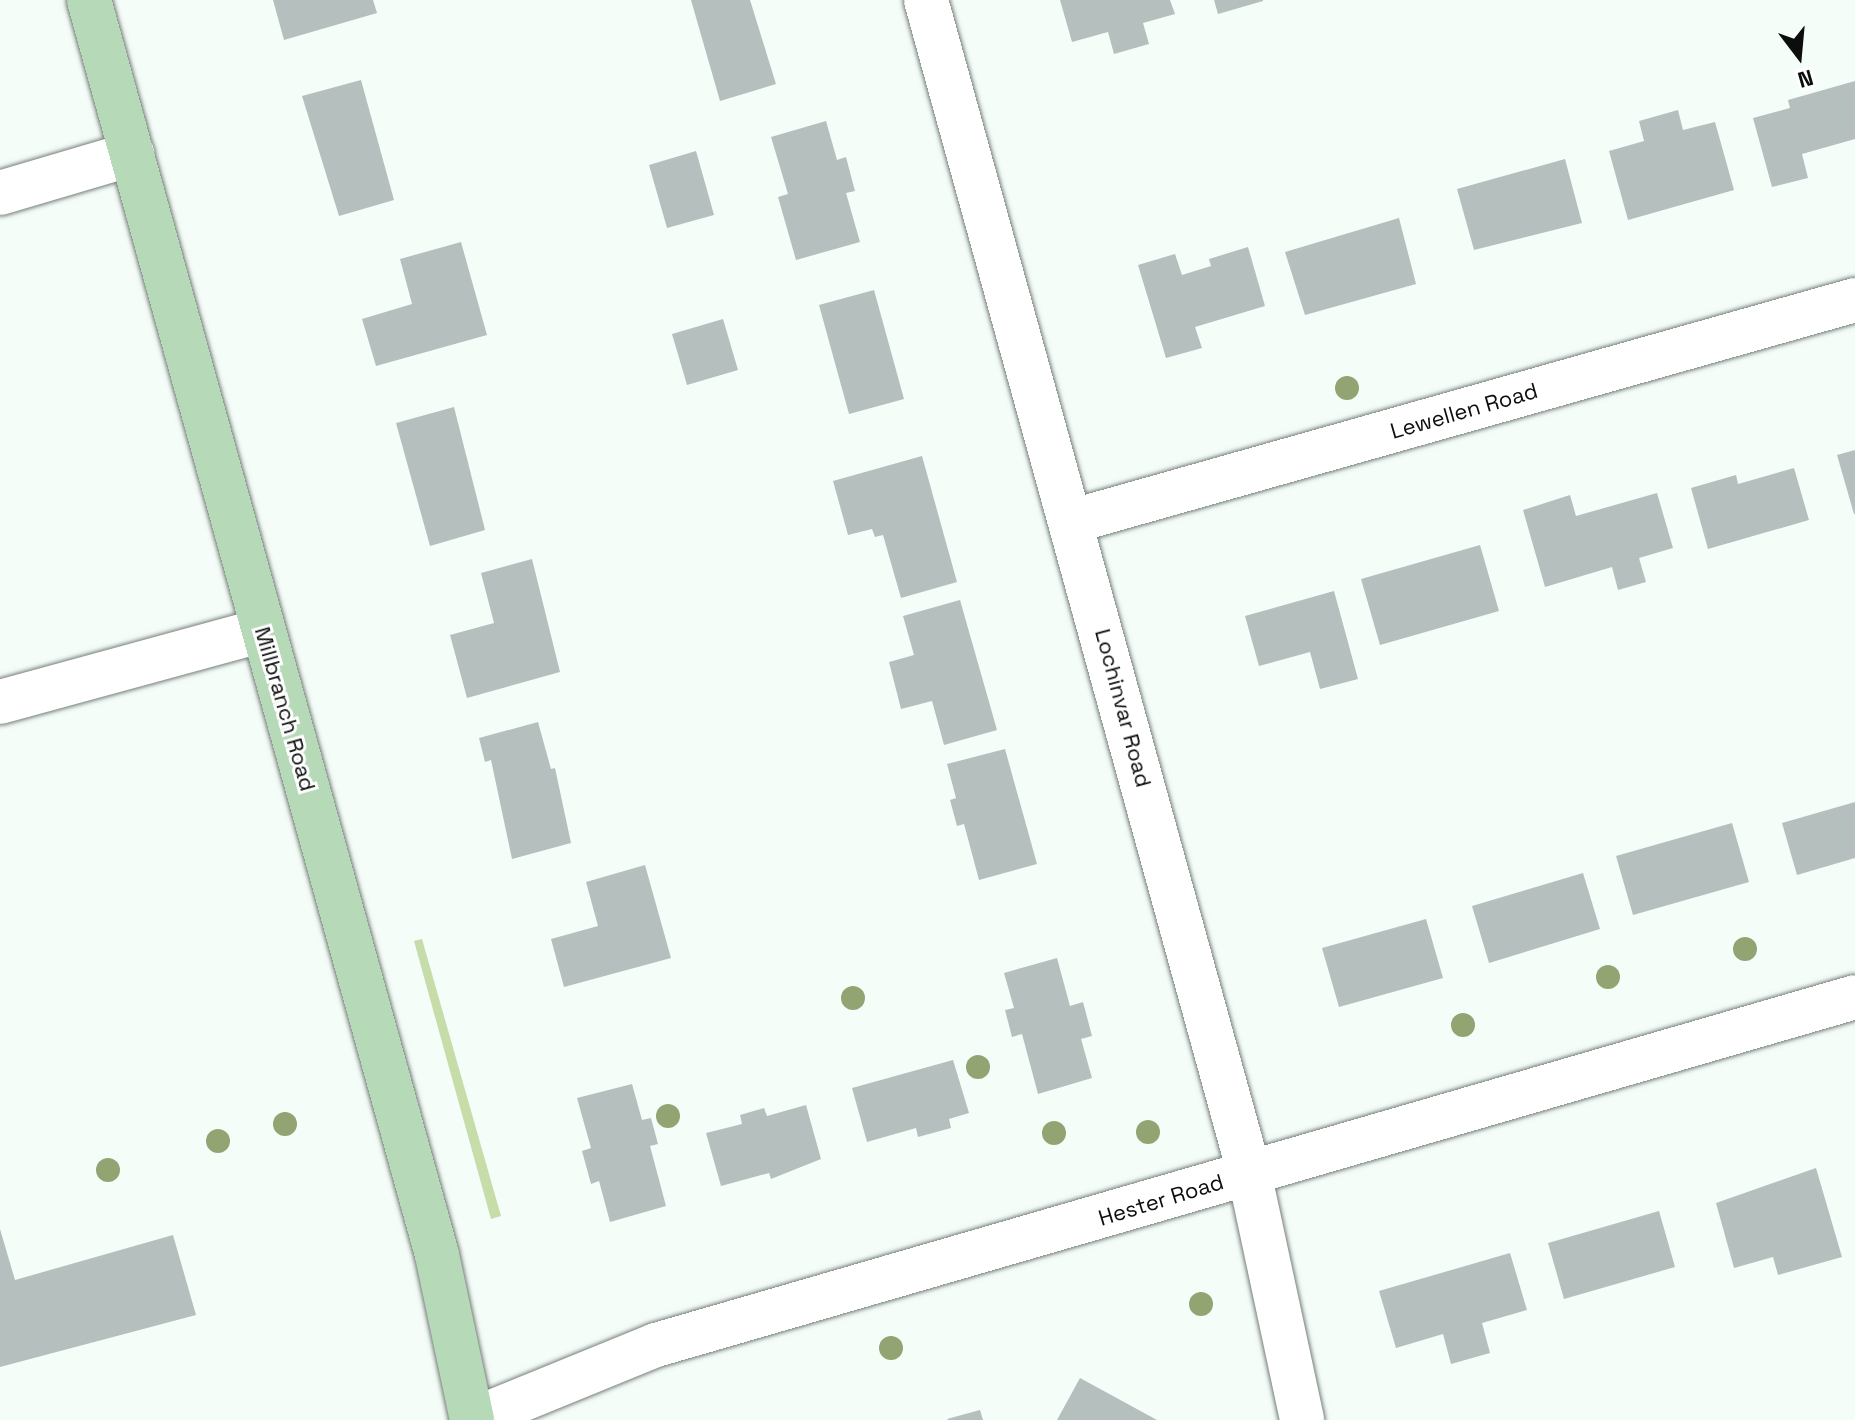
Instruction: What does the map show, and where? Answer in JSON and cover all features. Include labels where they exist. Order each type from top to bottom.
[{"type":"main road","name":"Millbranch Road","points":[[89,0],[437,1255],[472,1420]]},
{"type":"street","name":"Lochinvar Road","points":[[926,0],[1073,521],[1249,1172],[1302,1420]]},
{"type":"street","points":[[0,193],[132,154]]},
{"type":"street","name":"Lewellen Road","points":[[1073,521],[1855,300]]},
{"type":"street","points":[[0,702],[263,630]]},
{"type":"street","name":"Hester Road","points":[[472,1420],[656,1345],[1855,997]]},
{"type":"green space","points":[[422,939],[501,1216],[491,1219],[414,941]]},
{"type":"building","points":[[273,0],[373,0],[377,13],[284,40]]},
{"type":"building","points":[[691,0],[750,0],[776,84],[720,101]]},
{"type":"building","points":[[1060,0],[1170,0],[1175,14],[1143,23],[1149,44],[1114,54],[1108,32],[1072,42]]},
{"type":"building","points":[[1214,0],[1263,0],[1263,1],[1218,14]]},
{"type":"building","points":[[361,80],[394,200],[339,216],[302,96]]},
{"type":"building","points":[[1855,81],[1855,139],[1802,154],[1808,178],[1772,187],[1753,118],[1790,108],[1788,100]]},
{"type":"building","points":[[1678,110],[1683,130],[1715,122],[1734,190],[1628,220],[1609,151],[1644,141],[1639,121]]},
{"type":"building","points":[[826,121],[837,160],[846,157],[855,191],[846,193],[860,242],[796,260],[778,197],[788,194],[771,137]]},
{"type":"building","points":[[696,151],[714,215],[667,228],[649,165]]},
{"type":"building","points":[[1565,159],[1582,223],[1474,250],[1457,189]]},
{"type":"building","points":[[1399,218],[1416,284],[1305,315],[1285,252]]},
{"type":"building","points":[[461,242],[487,335],[376,366],[362,319],[412,304],[400,259]]},
{"type":"building","points":[[1248,247],[1265,306],[1195,327],[1202,348],[1166,358],[1138,265],[1175,254],[1182,275],[1211,266],[1209,259]]},
{"type":"building","points":[[874,290],[904,399],[849,414],[819,305]]},
{"type":"building","points":[[723,319],[738,370],[687,385],[672,334]]},
{"type":"building","points":[[454,407],[485,530],[430,546],[396,423]]},
{"type":"building","points":[[1855,450],[1855,514],[1854,514],[1837,455]]},
{"type":"building","points":[[922,456],[957,582],[901,598],[883,535],[875,537],[872,529],[848,535],[833,481]]},
{"type":"building","points":[[1794,468],[1809,520],[1708,549],[1691,488],[1736,475],[1738,484]]},
{"type":"building","points":[[1657,493],[1673,548],[1639,558],[1646,582],[1618,590],[1612,567],[1545,587],[1523,510],[1570,495],[1576,516]]},
{"type":"building","points":[[1480,545],[1499,611],[1380,645],[1361,579]]},
{"type":"building","points":[[532,559],[560,672],[467,698],[450,635],[494,623],[481,573]]},
{"type":"building","points":[[1334,591],[1358,679],[1320,689],[1310,652],[1259,666],[1245,616]]},
{"type":"building","points":[[960,600],[997,730],[944,745],[932,701],[901,709],[889,662],[914,655],[903,616]]},
{"type":"building","points":[[538,722],[551,769],[555,768],[571,843],[512,859],[491,760],[485,762],[479,738]]},
{"type":"building","points":[[1005,749],[1037,864],[979,880],[964,824],[957,826],[950,800],[956,798],[947,764]]},
{"type":"building","points":[[1855,802],[1855,858],[1797,875],[1782,823]]},
{"type":"building","points":[[1732,823],[1749,882],[1633,915],[1616,856]]},
{"type":"building","points":[[645,865],[671,958],[564,987],[551,939],[598,926],[586,882]]},
{"type":"building","points":[[1583,873],[1600,929],[1489,963],[1472,906]]},
{"type":"building","points":[[1426,919],[1443,978],[1339,1007],[1322,948]]},
{"type":"building","points":[[1057,958],[1070,1006],[1083,1002],[1092,1036],[1081,1039],[1092,1078],[1038,1094],[1022,1034],[1012,1037],[1005,1010],[1014,1008],[1004,973]]},
{"type":"building","points":[[953,1060],[969,1113],[949,1119],[951,1128],[918,1137],[916,1128],[867,1142],[852,1088]]},
{"type":"building","points":[[632,1084],[642,1120],[651,1118],[658,1144],[650,1146],[666,1206],[610,1222],[599,1181],[591,1184],[582,1151],[591,1148],[577,1098]]},
{"type":"building","points":[[806,1105],[821,1159],[771,1179],[769,1173],[721,1186],[706,1133],[742,1124],[740,1115],[764,1108],[767,1116]]},
{"type":"building","points":[[1816,1168],[1842,1257],[1778,1275],[1773,1257],[1734,1268],[1716,1203]]},
{"type":"building","points":[[1659,1211],[1675,1267],[1564,1299],[1548,1243]]},
{"type":"building","points":[[0,1229],[15,1280],[173,1235],[196,1315],[0,1367]]},
{"type":"building","points":[[1510,1253],[1527,1310],[1482,1323],[1490,1353],[1451,1364],[1443,1334],[1396,1348],[1379,1291]]},
{"type":"building","points":[[1080,1378],[1157,1420],[1057,1420]]},
{"type":"building","points":[[980,1410],[983,1420],[947,1419]]}]
